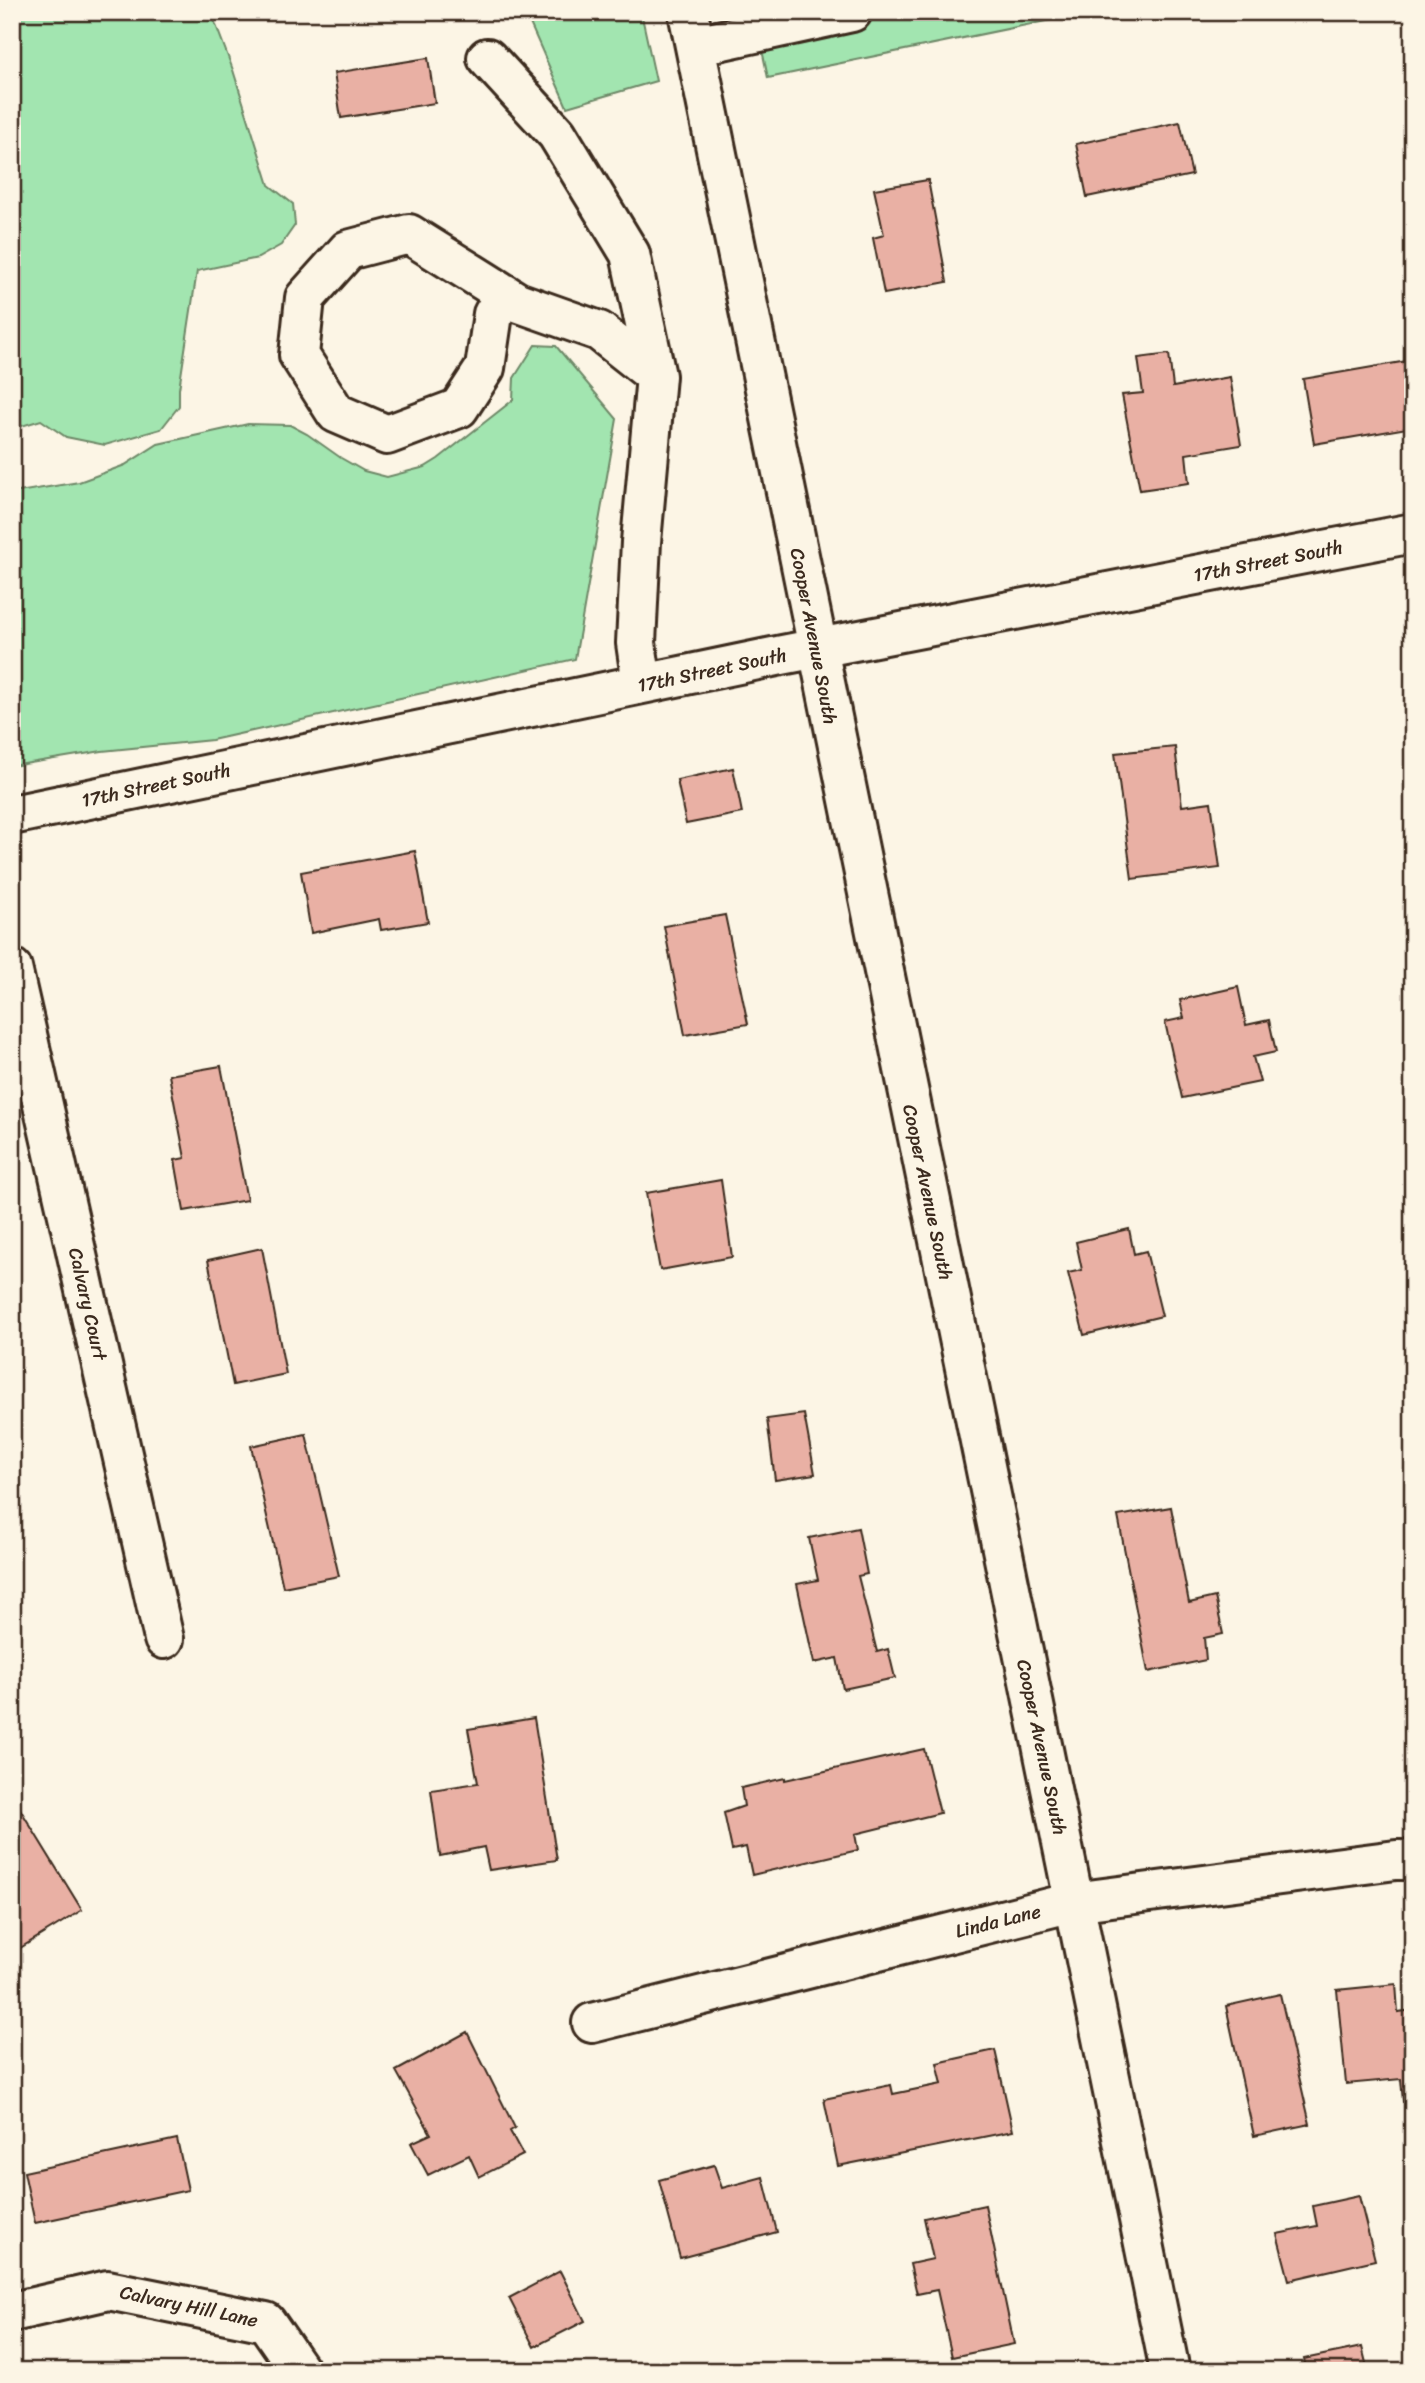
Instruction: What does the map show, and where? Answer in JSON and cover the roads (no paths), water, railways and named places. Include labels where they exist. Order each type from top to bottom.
[{"type":"street","points":[[691,29],[852,12]]},
{"type":"street","name":"Cooper Avenue South","points":[[691,29],[1170,2371]]},
{"type":"street","points":[[487,58],[557,134],[630,254],[656,376],[641,542],[636,643],[642,684]]},
{"type":"street","points":[[505,294],[493,314],[485,368],[458,408],[387,435],[336,413],[299,355],[305,298],[348,250],[409,234],[505,294],[517,302],[599,331],[656,376]]},
{"type":"street","name":"17th Street South","points":[[12,815],[642,684],[1413,533]]},
{"type":"street","name":"Calvary Court","points":[[12,968],[164,1639]]},
{"type":"street","name":"Linda Lane","points":[[592,2024],[1073,1902],[1413,1860]]},
{"type":"street","name":"Calvary Hill Lane","points":[[12,2312],[108,2290],[122,2292],[267,2322],[300,2371]]}]
